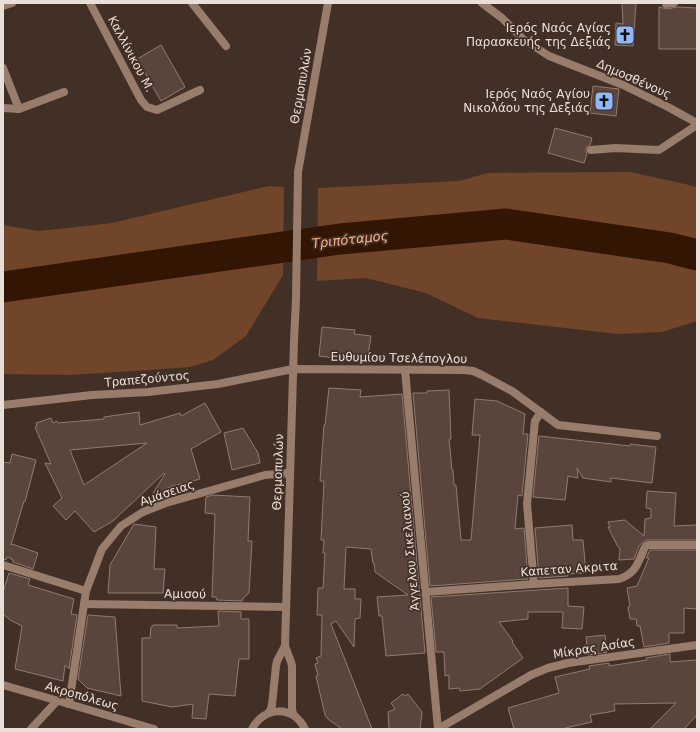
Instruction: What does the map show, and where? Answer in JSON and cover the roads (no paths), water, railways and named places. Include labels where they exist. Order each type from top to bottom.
[{"type":"street","points":[[3,6],[12,3]]},
{"type":"street","name":"Καλλίνικου Μ.","points":[[90,3],[141,100],[147,107],[157,110],[200,90]]},
{"type":"street","points":[[192,3],[226,46]]},
{"type":"street","name":"Θερμοπυλών","points":[[296,717],[293,714],[292,709],[292,666],[285,646],[296,299],[298,172],[328,3]]},
{"type":"street","name":"Δημοσθένους","points":[[482,3],[502,18],[523,39],[549,56],[623,85],[668,107],[697,124]]},
{"type":"street","points":[[3,68],[19,109]]},
{"type":"street","points":[[3,108],[19,109],[64,92]]},
{"type":"street","points":[[591,150],[615,148],[659,150],[697,124]]},
{"type":"street","name":"Ευθυμίου Τσελέπογλου","points":[[293,369],[473,371],[482,374],[512,391],[558,424],[657,436]]},
{"type":"street","name":"Τραπεζούντος","points":[[3,405],[218,384],[293,369]]},
{"type":"street","name":"Άγγελου Σικελιανού","points":[[405,370],[438,729]]},
{"type":"street","points":[[534,584],[527,504],[535,421],[541,412]]},
{"type":"street","name":"Αμάσειας","points":[[69,704],[86,591],[102,548],[121,526],[143,512],[166,503],[265,476],[290,473]]},
{"type":"street","name":"Καπεταν Ακριτα","points":[[426,592],[619,579],[632,573],[644,549],[648,545],[697,546]]},
{"type":"street","points":[[3,566],[86,591]]},
{"type":"street","name":"Αμισού","points":[[84,604],[286,608]]},
{"type":"street","name":"Μίκρας Ασίας","points":[[438,729],[531,675],[548,668],[568,663],[697,645]]},
{"type":"street","name":"Θερμοπυλών","points":[[268,713],[272,705],[277,661],[285,646]]},
{"type":"street","name":"Ακροπόλεως","points":[[3,685],[152,729]]},
{"type":"street","points":[[31,729],[57,701]]},
{"type":"street","points":[[252,729],[261,717],[268,713],[275,712],[283,712],[296,717],[305,729]]},
{"type":"waterway","name":"Τριπόταμος","points":[[3,287],[340,239],[506,224],[670,248],[697,255]]},
{"type":"place","name":"Ιερός Ναός Αγίας Παρασκευής της Δεξιάς","points":[[625,35]]},
{"type":"place","name":"Ιερός Ναός Αγίου Νικολάου της Δεξιάς","points":[[604,101]]}]
